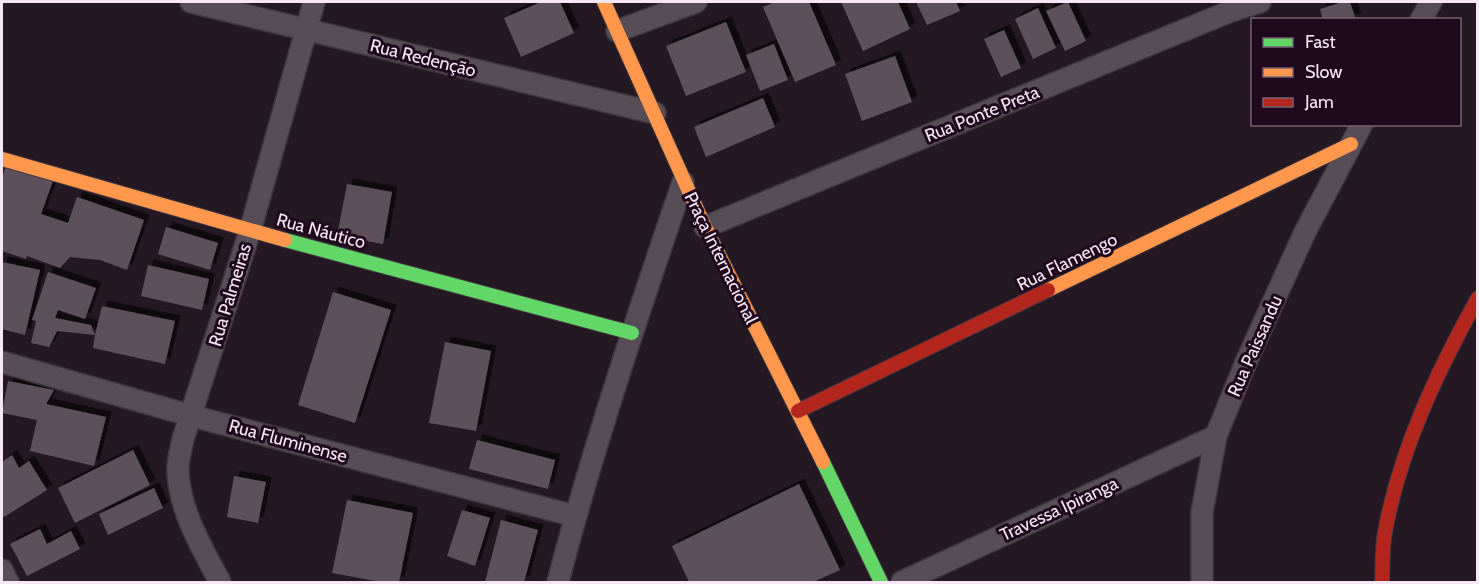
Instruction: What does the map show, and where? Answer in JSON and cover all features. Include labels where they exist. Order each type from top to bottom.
[{"type":"main road","points":[[604,2],[655,113],[683,182]]},
{"type":"main road","name":"Rua Flamengo","points":[[798,411],[1351,144]]},
{"type":"main road","name":"Rua Náutico","points":[[2,159],[250,231],[632,333]]},
{"type":"main road","name":"Praça Internacional","points":[[683,182],[881,582]]},
{"type":"main road","points":[[1382,582],[1386,525],[1412,438],[1470,331],[1478,298]]},
{"type":"street","name":"Rua Redenção","points":[[191,2],[655,113]]},
{"type":"street","name":"Rua Palmeiras","points":[[220,582],[194,531],[181,497],[178,470],[183,440],[250,231],[314,2]]},
{"type":"street","points":[[617,31],[696,2]]},
{"type":"street","name":"Rua Ponte Preta","points":[[705,227],[1230,7],[1260,2]]},
{"type":"street","points":[[1422,18],[1431,2]]},
{"type":"street","name":"Rua Paissandu","points":[[1202,582],[1202,512],[1216,436],[1246,362],[1305,232],[1361,126]]},
{"type":"street","name":"Praça Internacional","points":[[558,582],[575,516],[632,333],[683,182]]},
{"type":"street","name":"Rua Fluminense","points":[[2,362],[192,416],[575,516]]},
{"type":"street","name":"Travessa Ipiranga","points":[[902,582],[1216,436]]},
{"type":"street","points":[[2,570],[8,582]]},
{"type":"building","points":[[541,2],[560,2],[574,33],[521,57],[504,18]]},
{"type":"building","points":[[775,2],[809,2],[836,65],[795,82],[763,7]]},
{"type":"building","points":[[841,2],[898,2],[910,29],[863,51]]},
{"type":"building","points":[[916,2],[956,2],[960,11],[927,25]]},
{"type":"building","points":[[1068,2],[1086,41],[1065,51],[1046,11]]},
{"type":"building","points":[[1350,2],[1355,18],[1322,18],[1320,9]]},
{"type":"building","points":[[1038,8],[1056,48],[1033,59],[1015,19]]},
{"type":"building","points":[[726,22],[746,72],[686,96],[666,46]]},
{"type":"building","points":[[1004,30],[1021,68],[1001,77],[984,39]]},
{"type":"building","points":[[774,44],[788,80],[760,91],[746,55]]},
{"type":"building","points":[[895,56],[912,102],[862,121],[845,74]]},
{"type":"building","points":[[763,98],[775,127],[706,157],[694,127]]},
{"type":"building","points":[[6,165],[53,181],[41,214],[68,223],[77,197],[144,220],[127,270],[100,260],[70,257],[60,268],[27,256],[26,259],[2,251],[2,178]]},
{"type":"building","points":[[347,184],[392,192],[383,244],[337,236]]},
{"type":"building","points":[[166,227],[218,243],[210,270],[158,254]]},
{"type":"building","points":[[2,262],[40,270],[25,335],[2,329]]},
{"type":"building","points":[[148,265],[209,279],[202,310],[141,296]]},
{"type":"building","points":[[48,272],[96,288],[85,319],[58,310],[55,318],[91,325],[95,335],[57,331],[49,347],[31,343],[36,321],[32,320]]},
{"type":"building","points":[[333,292],[391,310],[355,423],[298,405]]},
{"type":"building","points":[[102,306],[175,321],[165,364],[93,348]]},
{"type":"building","points":[[445,342],[491,351],[476,431],[429,423]]},
{"type":"building","points":[[8,381],[54,390],[46,404],[106,417],[94,466],[30,451],[37,420],[2,413]]},
{"type":"building","points":[[477,440],[555,460],[548,489],[469,469]]},
{"type":"building","points":[[133,450],[150,485],[75,523],[58,488]]},
{"type":"building","points":[[12,455],[19,468],[29,461],[47,490],[4,517],[2,514],[2,462]]},
{"type":"building","points":[[234,476],[266,482],[258,523],[227,517]]},
{"type":"building","points":[[799,484],[840,570],[813,582],[689,582],[672,546]]},
{"type":"building","points":[[154,488],[163,508],[108,535],[99,514]]},
{"type":"building","points":[[347,500],[413,513],[399,582],[381,582],[332,573]]},
{"type":"building","points":[[462,510],[490,518],[475,566],[447,556]]},
{"type":"building","points":[[501,520],[538,530],[524,582],[485,582]]},
{"type":"building","points":[[40,529],[47,544],[71,531],[80,549],[27,576],[10,544]]},
{"type":"traffic: fast","points":[[285,240],[632,333]]},
{"type":"traffic: fast","points":[[823,462],[881,582]]},
{"type":"traffic: slow","points":[[604,2],[705,227],[823,462]]},
{"type":"traffic: slow","points":[[1048,290],[1351,144]]},
{"type":"traffic: slow","points":[[2,159],[285,240]]},
{"type":"traffic: jam","points":[[798,411],[1048,290]]},
{"type":"traffic: jam","points":[[1382,582],[1385,532],[1410,440],[1435,382],[1478,298]]}]
